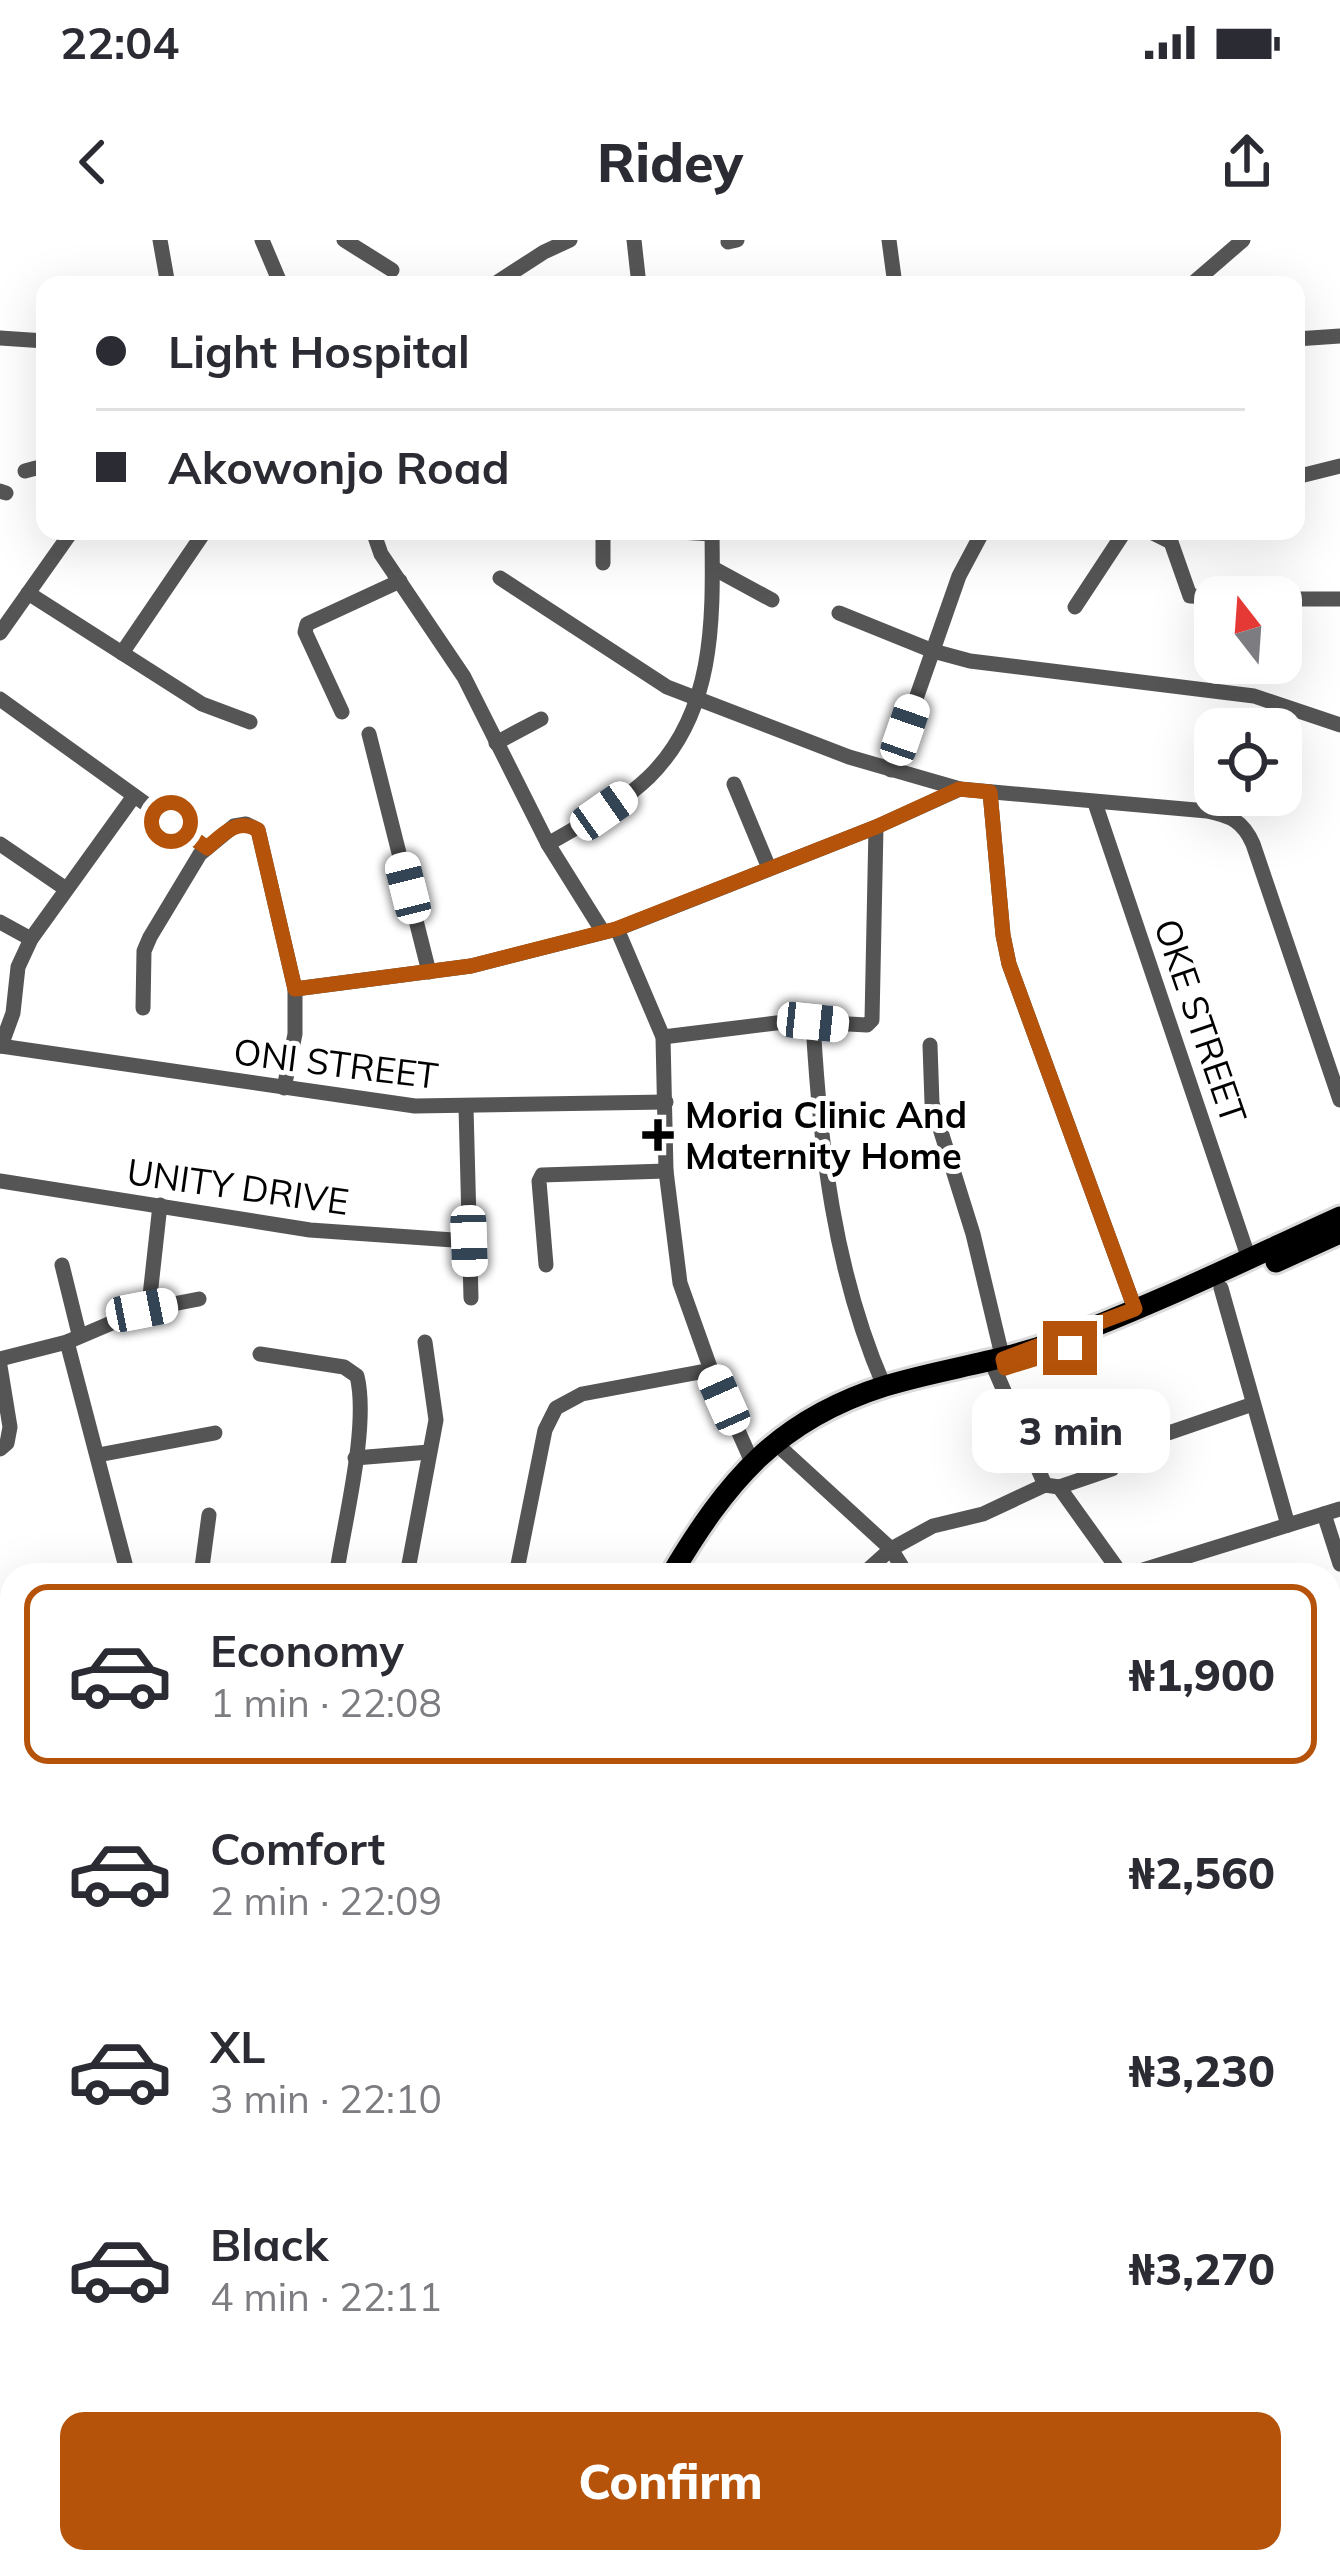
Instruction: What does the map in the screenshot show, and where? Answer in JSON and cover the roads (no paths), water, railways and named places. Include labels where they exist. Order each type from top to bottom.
[{"type":"main road","points":[[691,1563],[714,1526],[783,1450],[830,1421],[889,1396],[1108,1334],[1221,1288],[1261,1259],[1340,1217]]},
{"type":"main road","points":[[679,1563],[716,1504],[752,1462],[778,1438],[816,1416],[884,1386],[998,1365],[1261,1259],[1340,1233]]},
{"type":"street","points":[[160,240],[166,276]]},
{"type":"street","points":[[262,240],[277,276]]},
{"type":"street","points":[[344,240],[392,270]]},
{"type":"street","points":[[507,276],[570,240]]},
{"type":"street","points":[[634,240],[638,276]]},
{"type":"street","points":[[1201,276],[1243,240]]},
{"type":"street","points":[[893,241],[895,276]]},
{"type":"street","points":[[1305,338],[1340,335]]},
{"type":"street","points":[[0,338],[36,340]]},
{"type":"street","points":[[1305,475],[1340,466]]},
{"type":"street","points":[[25,471],[36,468]]},
{"type":"street","points":[[0,633],[66,540]]},
{"type":"street","points":[[122,653],[199,540]]},
{"type":"street","points":[[376,540],[464,677],[548,844],[610,930],[663,1036],[666,1171],[680,1283],[711,1370],[752,1462]]},
{"type":"street","points":[[603,540],[603,563]]},
{"type":"street","points":[[548,844],[646,779],[673,747],[698,700],[713,624],[712,540]]},
{"type":"street","points":[[891,770],[958,576],[977,540]]},
{"type":"street","points":[[1075,607],[1119,540]]},
{"type":"street","points":[[1167,540],[1194,596]]},
{"type":"street","points":[[713,568],[772,600]]},
{"type":"street","points":[[500,578],[668,686],[891,770],[959,789],[1207,811],[1243,824],[1340,1100]]},
{"type":"street","points":[[342,712],[305,632],[307,625],[400,581]]},
{"type":"street","points":[[28,593],[202,704],[250,722]]},
{"type":"street","points":[[1302,599],[1340,599]]},
{"type":"street","points":[[839,613],[970,661],[1254,696],[1340,724]]},
{"type":"street","points":[[0,699],[207,848]]},
{"type":"street","points":[[496,742],[541,719]]},
{"type":"street","points":[[368,734],[429,972]]},
{"type":"street","points":[[734,784],[769,868]]},
{"type":"street","points":[[295,989],[510,958],[610,930],[876,827],[959,789]]},
{"type":"street","points":[[990,792],[1009,964],[1135,1309]]},
{"type":"street","points":[[1,1046],[13,1013],[18,967],[31,939],[134,796]]},
{"type":"street","name":"OKE STREET","points":[[1095,802],[1261,1259]]},
{"type":"street","points":[[143,1009],[144,951],[207,848],[234,826],[246,824],[258,830],[295,989],[295,1034],[284,1088]]},
{"type":"street","points":[[663,1036],[813,1022],[867,1025],[872,1020],[876,827]]},
{"type":"street","points":[[0,844],[66,889]]},
{"type":"street","points":[[0,922],[31,939]]},
{"type":"street","points":[[813,1022],[821,1131],[843,1264],[850,1297],[884,1386]]},
{"type":"street","points":[[930,1045],[932,1103],[973,1234],[998,1365],[1052,1486],[1115,1563]]},
{"type":"street","name":"ONI STREET","points":[[1,1046],[416,1106],[666,1102]]},
{"type":"street","points":[[466,1107],[471,1298]]},
{"type":"street","points":[[546,1265],[542,1175],[666,1171]]},
{"type":"street","name":"UNITY DRIVE","points":[[0,1180],[310,1231],[469,1241]]},
{"type":"street","points":[[142,1310],[149,1305],[160,1205]]},
{"type":"street","points":[[62,1265],[73,1338],[125,1563]]},
{"type":"street","points":[[1221,1288],[1288,1525]]},
{"type":"street","points":[[0,1449],[7,1443],[10,1426],[0,1363],[142,1310],[199,1299]]},
{"type":"street","points":[[409,1563],[436,1420],[425,1342]]},
{"type":"street","points":[[260,1354],[344,1366],[357,1376],[355,1458],[338,1563]]},
{"type":"street","points":[[518,1563],[545,1430],[556,1408],[582,1394],[711,1370]]},
{"type":"street","points":[[1145,1441],[1253,1404]]},
{"type":"street","points":[[98,1455],[215,1432]]},
{"type":"street","points":[[783,1450],[900,1563]]},
{"type":"street","points":[[355,1458],[429,1452]]},
{"type":"street","points":[[876,1563],[933,1526],[983,1514],[1052,1486],[1112,1469]]},
{"type":"street","points":[[1164,1563],[1332,1511],[1340,1563]]},
{"type":"street","points":[[203,1563],[209,1514]]},
{"type":"place","name":"Moria Clinic And Maternity Home","points":[[658,1135]]}]
